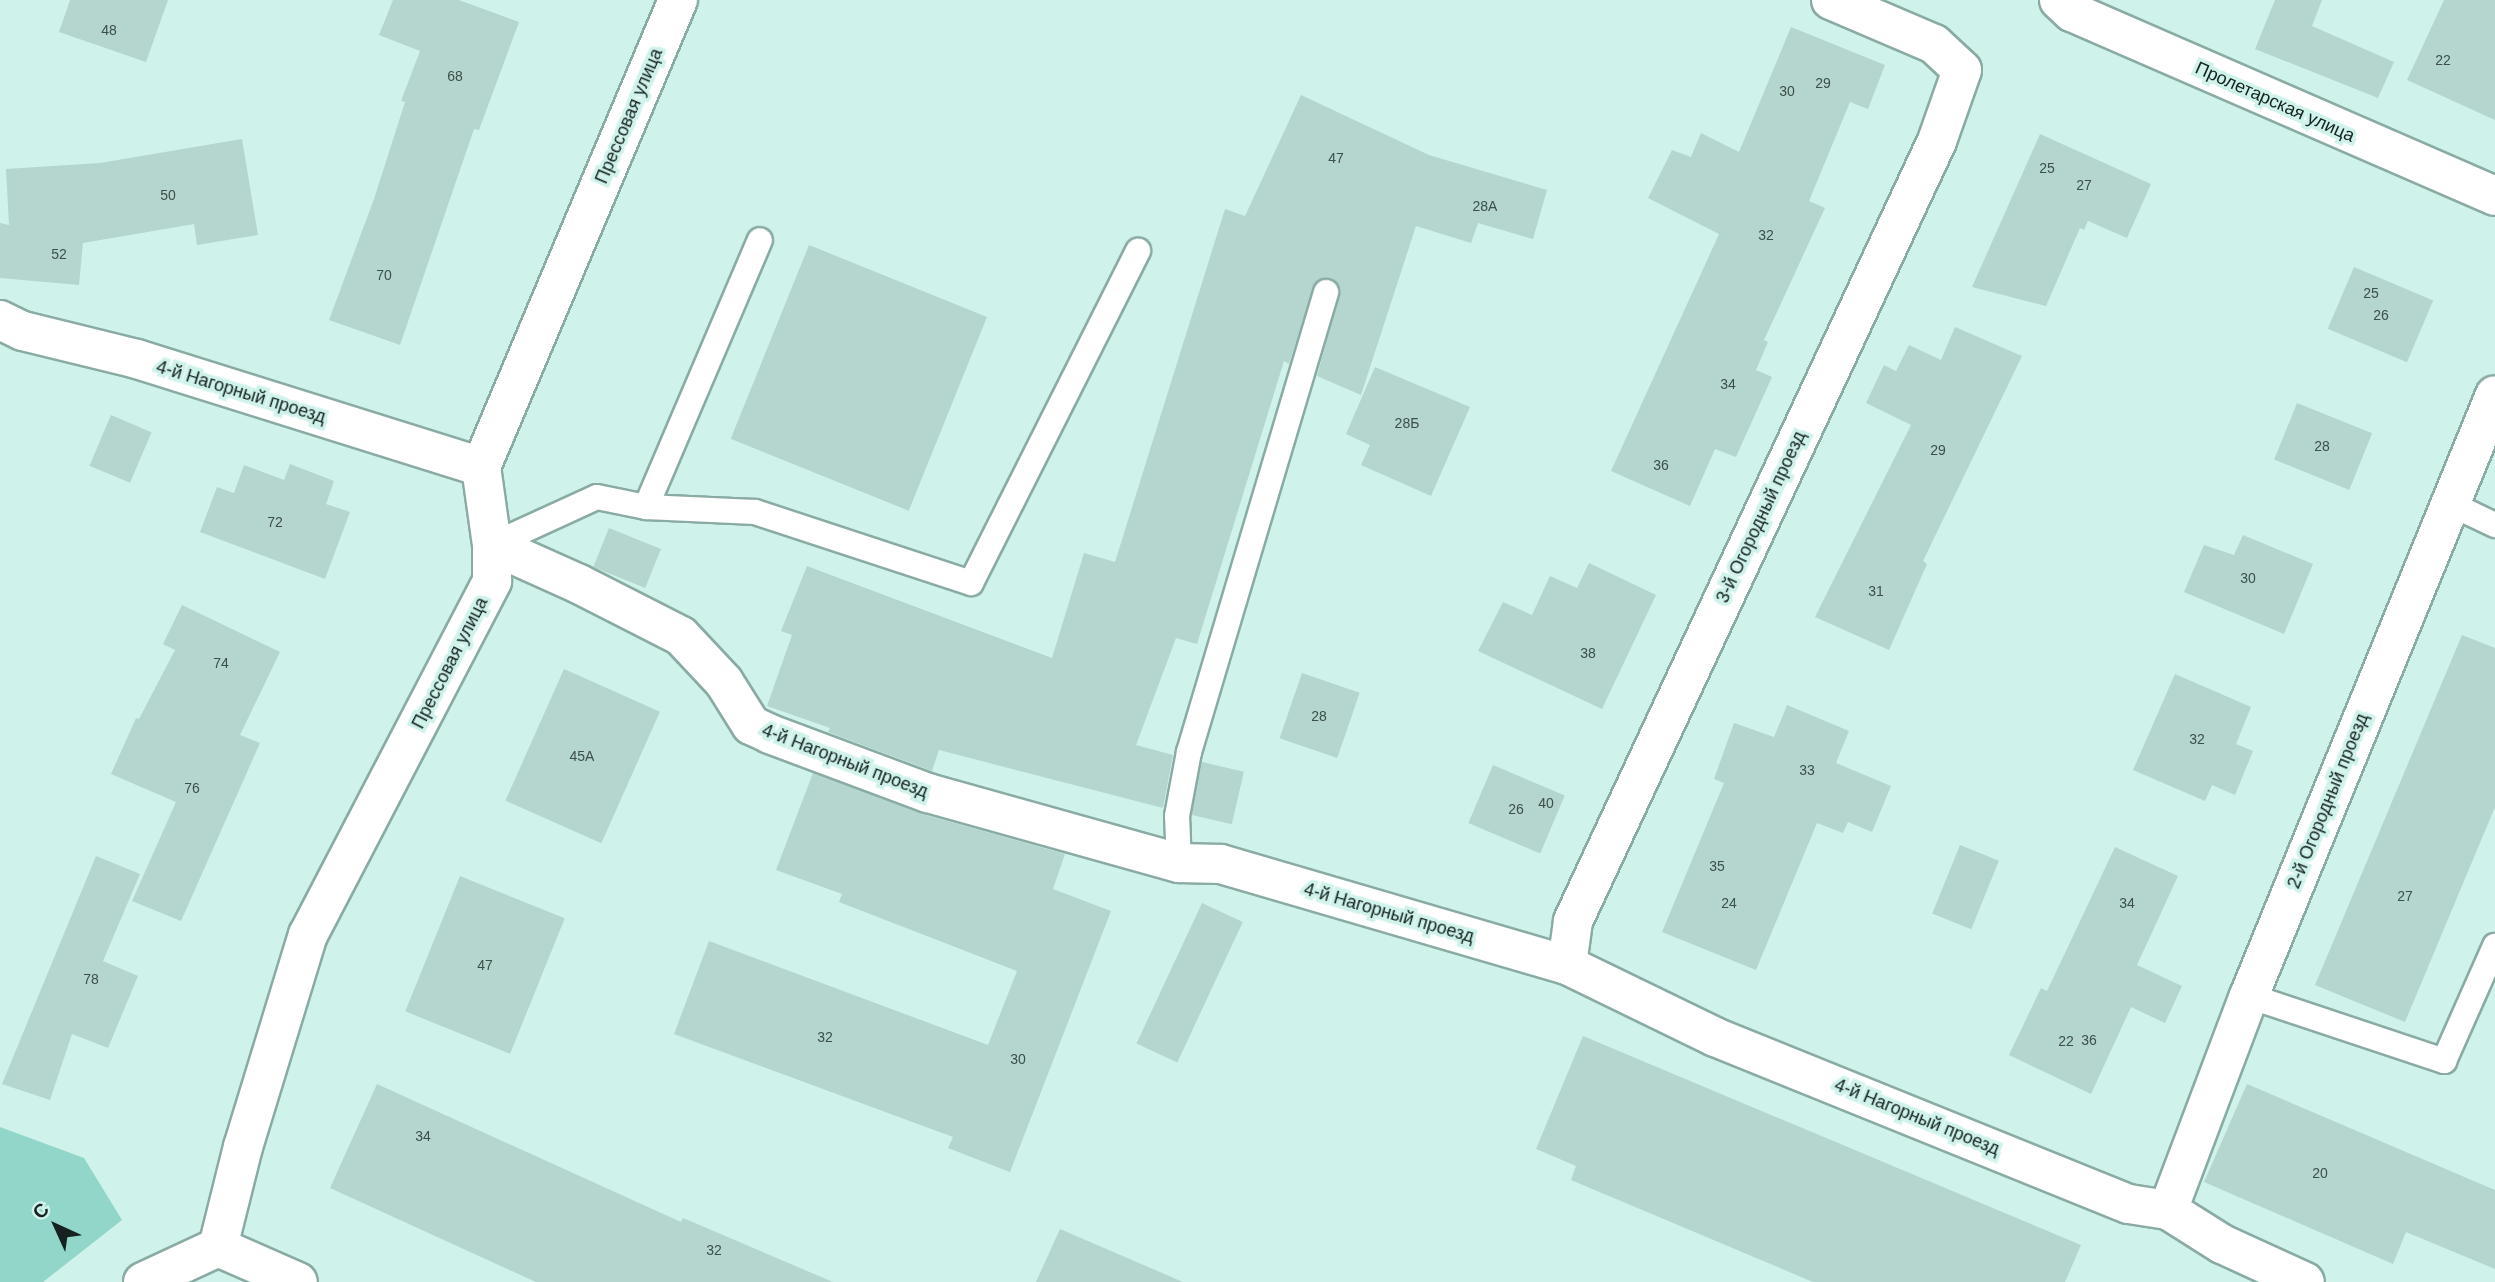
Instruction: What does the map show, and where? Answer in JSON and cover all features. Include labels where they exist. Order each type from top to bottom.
[{"type":"street","name":"Прессовая улица","points":[[219,1247],[243,1147],[308,935],[492,581],[492,545],[481,467],[678,0]]},
{"type":"street","name":"3-й Огородный проезд","points":[[1567,965],[1573,921],[1937,141],[1962,71],[1934,44],[1831,0]]},
{"type":"street","name":"Пролетарская улица","points":[[2059,0],[2072,12],[2495,196]]},
{"type":"street","name":"4-й Нагорный проезд","points":[[0,320],[23,331],[137,359],[481,467]]},
{"type":"street","name":"2-й Огородный проезд","points":[[2168,1210],[2249,996],[2448,503],[2495,395]]},
{"type":"street","name":"4-й Нагорный проезд","points":[[492,545],[579,584],[681,636],[724,682],[751,725],[770,734],[928,793],[1179,863],[1221,864],[1567,965],[1715,1037],[2129,1205],[2168,1210],[2222,1244],[2305,1282]]},
{"type":"street","points":[[143,1282],[219,1247],[299,1282]]},
{"type":"lane","points":[[646,507],[760,240]]},
{"type":"lane","points":[[492,545],[597,497],[646,507],[755,512],[971,583],[1138,251]]},
{"type":"lane","points":[[1179,863],[1177,816],[1189,752],[1326,292]]},
{"type":"lane","points":[[2448,503],[2495,525]]},
{"type":"lane","points":[[2249,996],[2444,1060],[2495,946]]},
{"type":"green space","points":[[0,1127],[84,1158],[122,1220],[43,1282],[0,1282]]},
{"type":"building","points":[[70,0],[168,0],[146,62],[59,32]]},
{"type":"building","points":[[393,0],[459,0],[519,22],[479,130],[474,129],[400,345],[329,320],[374,199],[405,102],[401,101],[420,51],[379,35]]},
{"type":"building","points":[[2275,0],[2322,0],[2312,26],[2394,62],[2378,98],[2255,49]]},
{"type":"building","points":[[2444,0],[2495,0],[2495,120],[2407,80]]},
{"type":"building","points":[[1791,27],[1885,65],[1868,109],[1850,102],[1809,201],[1825,208],[1764,340],[1768,342],[1756,370],[1772,377],[1736,457],[1715,449],[1690,506],[1611,471],[1719,234],[1648,198],[1672,150],[1691,157],[1701,133],[1739,152]]},
{"type":"building","points":[[1301,95],[1429,155],[1547,190],[1533,239],[1478,223],[1471,243],[1416,226],[1361,395],[1317,376],[1341,289],[1331,278],[1315,282],[1289,364],[1284,361],[1197,644],[1176,638],[1136,745],[1173,755],[1163,808],[939,750],[932,771],[828,732],[830,728],[767,706],[792,635],[781,631],[807,566],[1052,658],[1084,553],[1115,562],[1225,209],[1245,216]]},
{"type":"building","points":[[2040,134],[2151,184],[2127,238],[2088,221],[2084,230],[2080,228],[2046,306],[1972,287]]},
{"type":"building","points":[[242,139],[258,235],[197,245],[194,224],[83,243],[79,285],[0,278],[0,223],[9,225],[6,169],[100,163]]},
{"type":"building","points":[[809,245],[987,317],[909,511],[731,439]]},
{"type":"building","points":[[2354,267],[2433,301],[2407,362],[2328,329]]},
{"type":"building","points":[[1955,327],[2022,356],[1923,561],[1927,564],[1889,650],[1815,617],[1911,425],[1866,403],[1884,365],[1896,371],[1909,345],[1941,360]]},
{"type":"building","points":[[1375,367],[1470,407],[1431,496],[1361,465],[1370,445],[1346,434]]},
{"type":"building","points":[[2297,403],[2372,433],[2349,490],[2274,460]]},
{"type":"building","points":[[111,415],[152,432],[130,483],[90,466]]},
{"type":"building","points":[[290,464],[334,481],[326,504],[350,512],[325,579],[200,532],[217,487],[234,493],[244,465],[284,480]]},
{"type":"building","points":[[609,528],[661,549],[645,588],[593,567]]},
{"type":"building","points":[[2243,535],[2313,564],[2284,634],[2184,592],[2204,545],[2234,555]]},
{"type":"building","points":[[1589,563],[1656,595],[1602,709],[1478,651],[1503,602],[1532,615],[1550,576],[1577,588]]},
{"type":"building","points":[[182,605],[280,652],[240,735],[260,743],[181,921],[132,901],[176,802],[111,774],[136,718],[139,719],[175,650],[163,644]]},
{"type":"building","points":[[2462,635],[2495,648],[2495,807],[2405,1022],[2315,985]]},
{"type":"building","points":[[564,669],[660,712],[601,843],[505,801]]},
{"type":"building","points":[[1302,673],[1360,693],[1337,758],[1280,738]]},
{"type":"building","points":[[2175,674],[2251,707],[2236,744],[2253,751],[2235,795],[2212,785],[2205,801],[2133,770]]},
{"type":"building","points":[[1787,705],[1849,731],[1836,763],[1891,786],[1872,832],[1848,822],[1843,833],[1817,823],[1756,970],[1662,932],[1724,783],[1714,779],[1734,723],[1774,737]]},
{"type":"building","points":[[1202,762],[1244,772],[1232,824],[1190,815]]},
{"type":"building","points":[[1493,765],[1565,795],[1540,853],[1468,823]]},
{"type":"building","points":[[813,773],[922,814],[1065,854],[1053,889],[1111,911],[1010,1172],[948,1148],[953,1137],[674,1034],[709,941],[988,1045],[1017,971],[839,902],[842,894],[776,870]]},
{"type":"building","points":[[1960,845],[1999,861],[1971,929],[1932,914]]},
{"type":"building","points":[[2115,847],[2178,876],[2137,965],[2182,986],[2165,1023],[2131,1007],[2091,1094],[2009,1055],[2041,988],[2047,991]]},
{"type":"building","points":[[96,856],[140,874],[103,961],[138,976],[108,1048],[72,1034],[50,1100],[2,1084]]},
{"type":"building","points":[[460,876],[565,918],[510,1054],[405,1011]]},
{"type":"building","points":[[1202,903],[1243,922],[1177,1062],[1136,1043]]},
{"type":"building","points":[[1583,1036],[2081,1245],[2065,1282],[1813,1282],[1571,1180],[1576,1166],[1536,1149]]},
{"type":"building","points":[[377,1084],[681,1222],[683,1218],[833,1282],[536,1282],[330,1188]]},
{"type":"building","points":[[2247,1084],[2495,1190],[2495,1269],[2406,1232],[2393,1264],[2204,1182]]},
{"type":"building","points":[[1060,1229],[1183,1282],[1036,1282]]}]
